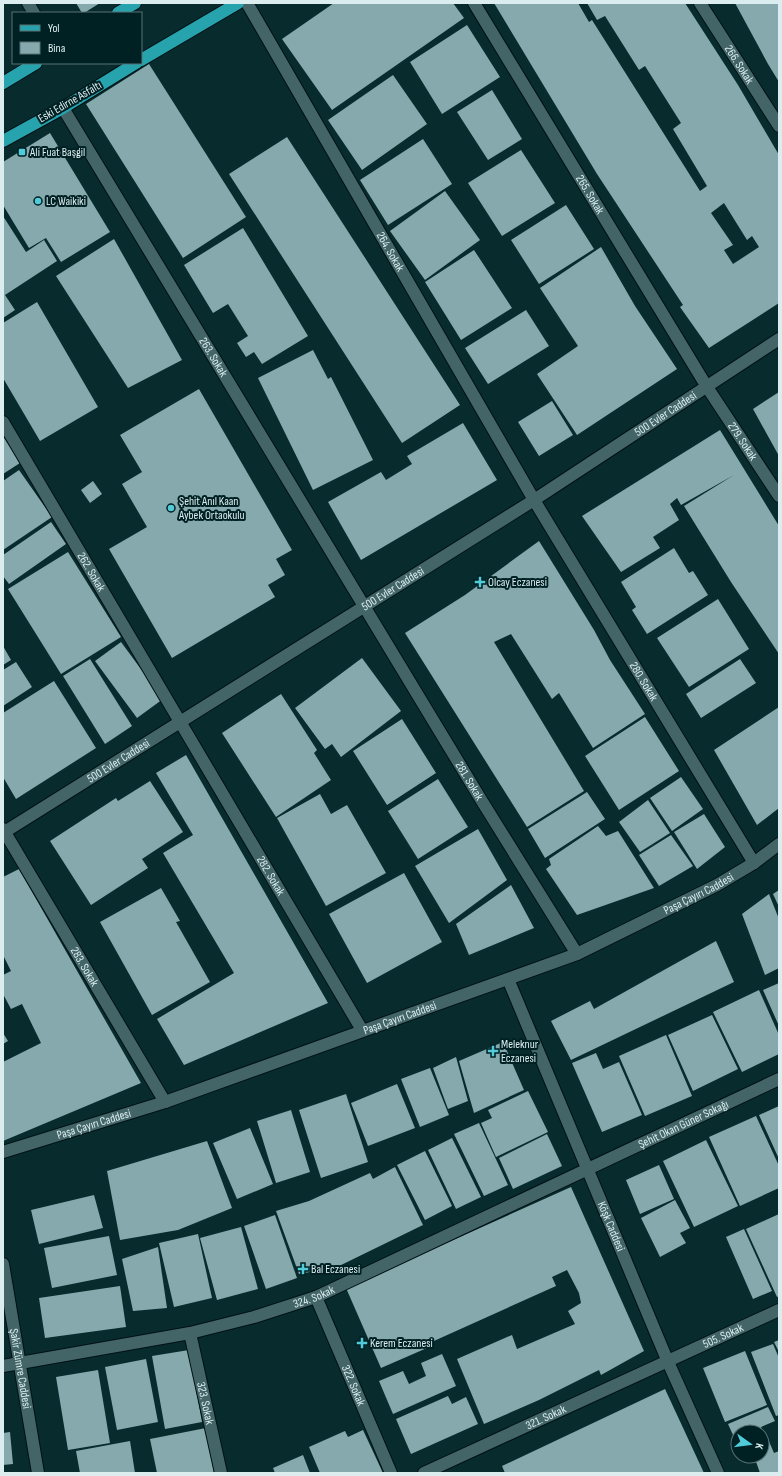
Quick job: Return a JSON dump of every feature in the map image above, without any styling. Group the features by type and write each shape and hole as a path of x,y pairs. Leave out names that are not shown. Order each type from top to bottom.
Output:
{"main road":[{"path":"120,12 135,3"},
{"path":"142,59 238,3"},
{"path":"3,83 34,64"},
{"name":"Eski Edirne Asfaltı","path":"3,141 63,108 134,64"}],"street":[{"path":"28,3 33,12"},
{"name":"264. Sokak","path":"247,3 534,500"},
{"name":"265. Sokak","path":"474,3 707,387"},
{"name":"266. Sokak","path":"700,3 779,126"},
{"name":"263. Sokak","path":"63,108 364,606"},
{"name":"500 Evler Caddesi","path":"4,832 534,500 779,339"},
{"name":"279. Sokak","path":"707,387 779,496"},
{"name":"262. Sokak","path":"3,422 180,722"},
{"name":"280. Sokak","path":"534,500 754,863"},
{"name":"281. Sokak","path":"364,606 480,798 577,954"},
{"name":"282. Sokak","path":"180,722 362,1030"},
{"name":"283. Sokak","path":"4,832 165,1102"},
{"name":"Paşa Çayırı Caddesi","path":"3,1152 165,1102 577,954 690,900 754,863 779,844"},
{"name":"Köşk Caddesi","path":"508,979 668,1362 718,1473"},
{"name":"Şehit Okan Güner Sokağı","path":"587,1169 779,1079"},
{"name":"324. Sokak","path":"3,1366 190,1334 254,1317 316,1297 587,1169"},
{"name":"Şakir Zümre Caddesi","path":"3,1264 21,1363 38,1473"},
{"name":"322. Sokak","path":"316,1297 391,1473"},
{"name":"505. Sokak","path":"668,1362 779,1310"},
{"name":"323. Sokak","path":"190,1334 221,1473"},
{"name":"321. Sokak","path":"424,1473 668,1362"}],"building":[{"path":"76,3 100,3 86,12 81,12"},
{"path":"334,3 453,3 464,18 332,110 282,39"},
{"path":"494,3 578,3 589,22 592,20 700,191 707,186 673,129 681,123 645,66 639,70 605,16 597,20 587,3 685,3 738,85 779,155 779,303 709,348 680,307 683,305 597,174","holes":["724,203 747,240 752,236 759,247 733,264 724,250 733,245 711,213"]},
{"path":"735,3 779,3 779,82 768,64"},
{"path":"467,25 500,77 442,114 410,62"},
{"path":"149,64 246,217 183,258 86,104"},
{"path":"393,75 427,124 362,170 328,120"},
{"path":"492,90 522,139 488,160 457,112"},
{"path":"50,133 110,232 61,262 46,238 29,248 3,205 3,162"},
{"path":"287,137 460,405 402,443 229,174"},
{"path":"423,139 452,184 388,225 360,180"},
{"path":"521,150 555,203 502,236 468,183"},
{"path":"445,191 480,240 425,280 390,231"},
{"path":"566,205 594,249 539,284 511,240"},
{"path":"3,216 26,252 44,240 57,261 5,295 15,310 3,318"},
{"path":"243,228 308,336 262,364 254,352 246,357 237,343 248,336 228,304 213,313 184,265"},
{"path":"114,239 182,360 128,388 56,276"},
{"path":"601,247 635,306 677,369 577,435 537,374 578,346 540,288"},
{"path":"474,250 512,308 461,340 425,282"},
{"path":"37,302 98,407 40,441 3,378 3,323"},
{"path":"526,310 549,346 488,384 465,348"},
{"path":"313,350 328,379 331,377 373,460 313,490 258,378"},
{"name":"Şehit Anıl Kaan Aybek Ortaokulu","path":"199,389 292,550 276,559 285,575 268,585 275,597 172,658 109,549 147,527 122,484 142,472 120,435"},
{"path":"779,392 779,456 753,409"},
{"path":"552,401 573,435 539,456 518,422"},
{"path":"463,423 497,480 361,560 328,502 381,472 386,480 412,464 407,456"},
{"path":"720,430 779,526 779,654 731,582 684,506 734,475 681,505 677,498 670,504 679,520 653,537 660,548 621,572 582,516"},
{"path":"3,436 20,463 3,474"},
{"path":"19,470 52,517 3,550 3,481"},
{"path":"93,481 102,494 90,503 81,490"},
{"path":"51,522 66,544 9,584 3,576 3,555"},
{"path":"539,541 594,630 610,660 645,714 593,748 559,693 552,699 511,634 494,642 584,791 527,827 405,633 465,595"},
{"path":"674,548 689,573 693,571 708,595 647,634 632,610 636,607 621,582"},
{"path":"68,552 121,637 61,674 8,589"},
{"path":"718,599 749,649 689,687 657,638"},
{"path":"121,642 163,699 137,718 95,661"},
{"path":"3,646 11,660 3,665"},
{"path":"362,658 401,711 341,757 332,744 325,749 295,708"},
{"path":"90,659 132,726 105,744 63,676"},
{"path":"740,659 756,683 701,718 686,694"},
{"path":"16,662 32,687 3,706 3,670"},
{"path":"54,681 96,748 16,799 3,777 3,713"},
{"path":"281,694 317,750 314,753 331,780 276,817 222,733"},
{"path":"779,707 779,808 757,825 714,750"},
{"path":"645,717 679,771 619,810 585,756"},
{"path":"402,719 436,773 387,805 353,751"},
{"path":"186,755 328,1003 184,1065 157,1019 234,973 163,853 193,835 156,773"},
{"path":"681,777 703,809 672,831 650,798"},
{"path":"438,779 468,827 418,859 388,811"},
{"path":"150,781 183,832 142,859 148,868 91,905 50,841 116,798 118,801"},
{"path":"587,792 605,819 545,858 528,829"},
{"path":"320,794 331,814 347,805 386,873 326,906 277,818"},
{"path":"648,800 670,833 640,852 619,822"},
{"path":"704,814 725,847 697,869 674,832"},
{"path":"598,826 606,836 618,831 654,888 577,915 546,869 551,865 549,859"},
{"path":"478,829 507,880 449,923 415,866"},
{"path":"671,835 693,866 659,886 639,855"},
{"path":"19,869 141,1083 3,1141 3,1062 41,1043 22,1004 11,1009 3,994 3,975 11,971 3,955 3,877"},
{"path":"404,873 442,942 367,983 329,914"},
{"path":"511,885 534,928 469,955 456,924"},
{"path":"161,888 180,921 176,922 210,982 152,1015 100,922"},
{"path":"779,890 779,907 773,894"},
{"path":"769,894 779,919 779,968 765,975 742,914"},
{"path":"716,941 734,982 571,1060 551,1021 590,1001 594,1009"},
{"path":"779,983 779,1026 763,990"},
{"path":"759,990 779,1035 779,1054 742,1072 713,1012"},
{"path":"712,1015 738,1069 693,1091 668,1035"},
{"path":"3,1033 8,1041 3,1044"},
{"path":"666,1035 692,1096 645,1116 619,1056"},
{"path":"503,1042 524,1090 474,1113 459,1061"},
{"path":"596,1053 603,1069 619,1062 642,1115 602,1132 572,1063"},
{"path":"456,1057 468,1101 448,1109 433,1068"},
{"path":"430,1068 449,1115 420,1127 401,1079"},
{"path":"397,1084 415,1128 368,1146 351,1103"},
{"path":"528,1091 548,1132 496,1157 481,1123 492,1118 488,1110"},
{"path":"346,1094 368,1162 321,1178 299,1110"},
{"path":"779,1106 779,1159 759,1115"},
{"path":"291,1110 310,1172 276,1183 257,1121"},
{"path":"756,1116 779,1166 779,1188 740,1206 709,1137"},
{"path":"479,1123 508,1185 484,1196 454,1134"},
{"path":"250,1128 273,1184 237,1199 213,1143"},
{"path":"547,1134 562,1166 513,1189 499,1158"},
{"path":"452,1138 481,1197 456,1209 428,1150"},
{"path":"706,1140 738,1206 694,1227 663,1161"},
{"path":"207,1141 232,1208 178,1230 120,1240 107,1171"},
{"path":"425,1151 452,1206 425,1220 397,1165"},
{"path":"659,1165 674,1199 640,1214 626,1180"},
{"path":"395,1167 423,1225 337,1267 299,1274 276,1211 309,1201 370,1173 373,1179"},
{"path":"571,1187 644,1351 601,1375 599,1370 539,1400 484,1424 457,1359 512,1335 517,1349 575,1324 568,1311 581,1303 579,1293 567,1270 552,1277 556,1286 425,1345 427,1348 381,1368 346,1288"},
{"path":"94,1195 103,1228 39,1244 31,1210"},
{"path":"675,1200 690,1228 680,1233 686,1243 660,1257 641,1218"},
{"path":"779,1214 779,1296 777,1297 746,1229"},
{"path":"275,1215 297,1278 266,1289 244,1226"},
{"path":"241,1227 258,1289 217,1300 200,1238"},
{"path":"744,1229 772,1291 753,1299 726,1237"},
{"path":"198,1234 212,1298 174,1307 159,1243"},
{"path":"109,1236 117,1275 52,1288 44,1248"},
{"path":"158,1247 167,1308 133,1311 122,1259"},
{"path":"120,1286 126,1327 45,1338 39,1298"},
{"path":"779,1340 779,1352 774,1342"},
{"path":"773,1344 779,1358 779,1415 776,1416 751,1352"},
{"path":"189,1350 202,1422 165,1429 152,1356"},
{"path":"745,1351 767,1405 725,1422 703,1368"},
{"path":"442,1354 456,1386 393,1414 379,1381 403,1371 409,1384 426,1376 421,1363"},
{"path":"146,1359 158,1422 117,1430 105,1367"},
{"path":"98,1370 110,1443 68,1450 56,1377"},
{"path":"665,1389 704,1473 505,1473 502,1466"},
{"path":"448,1396 452,1404 466,1397 478,1424 411,1454 396,1419"},
{"path":"768,1407 775,1421 768,1424 730,1424 730,1428 728,1424"},
{"path":"206,1428 214,1473 157,1473 150,1439"},
{"path":"363,1430 383,1473 320,1473 309,1447 345,1431 348,1437"},
{"path":"10,1432 13,1464 3,1465 3,1433"},
{"path":"130,1441 135,1473 80,1473 76,1451"},
{"path":"770,1444 774,1453 779,1451 779,1473 760,1473 757,1464 770,1464"},
{"path":"303,1455 310,1473 275,1473 273,1468"}],"place":[{"name":"Ali Fuat Başgil","path":"22,152"},
{"name":"LC Waikiki","path":"38,201"},
{"name":"Şehit Anıl Kaan Aybek Ortaokulu","path":"171,508"},
{"name":"Olcay Eczanesi","path":"480,582"},
{"name":"Meleknur Eczanesi","path":"493,1051"},
{"name":"Bal Eczanesi","path":"303,1269"},
{"name":"Kerem Eczanesi","path":"362,1343"}]}
